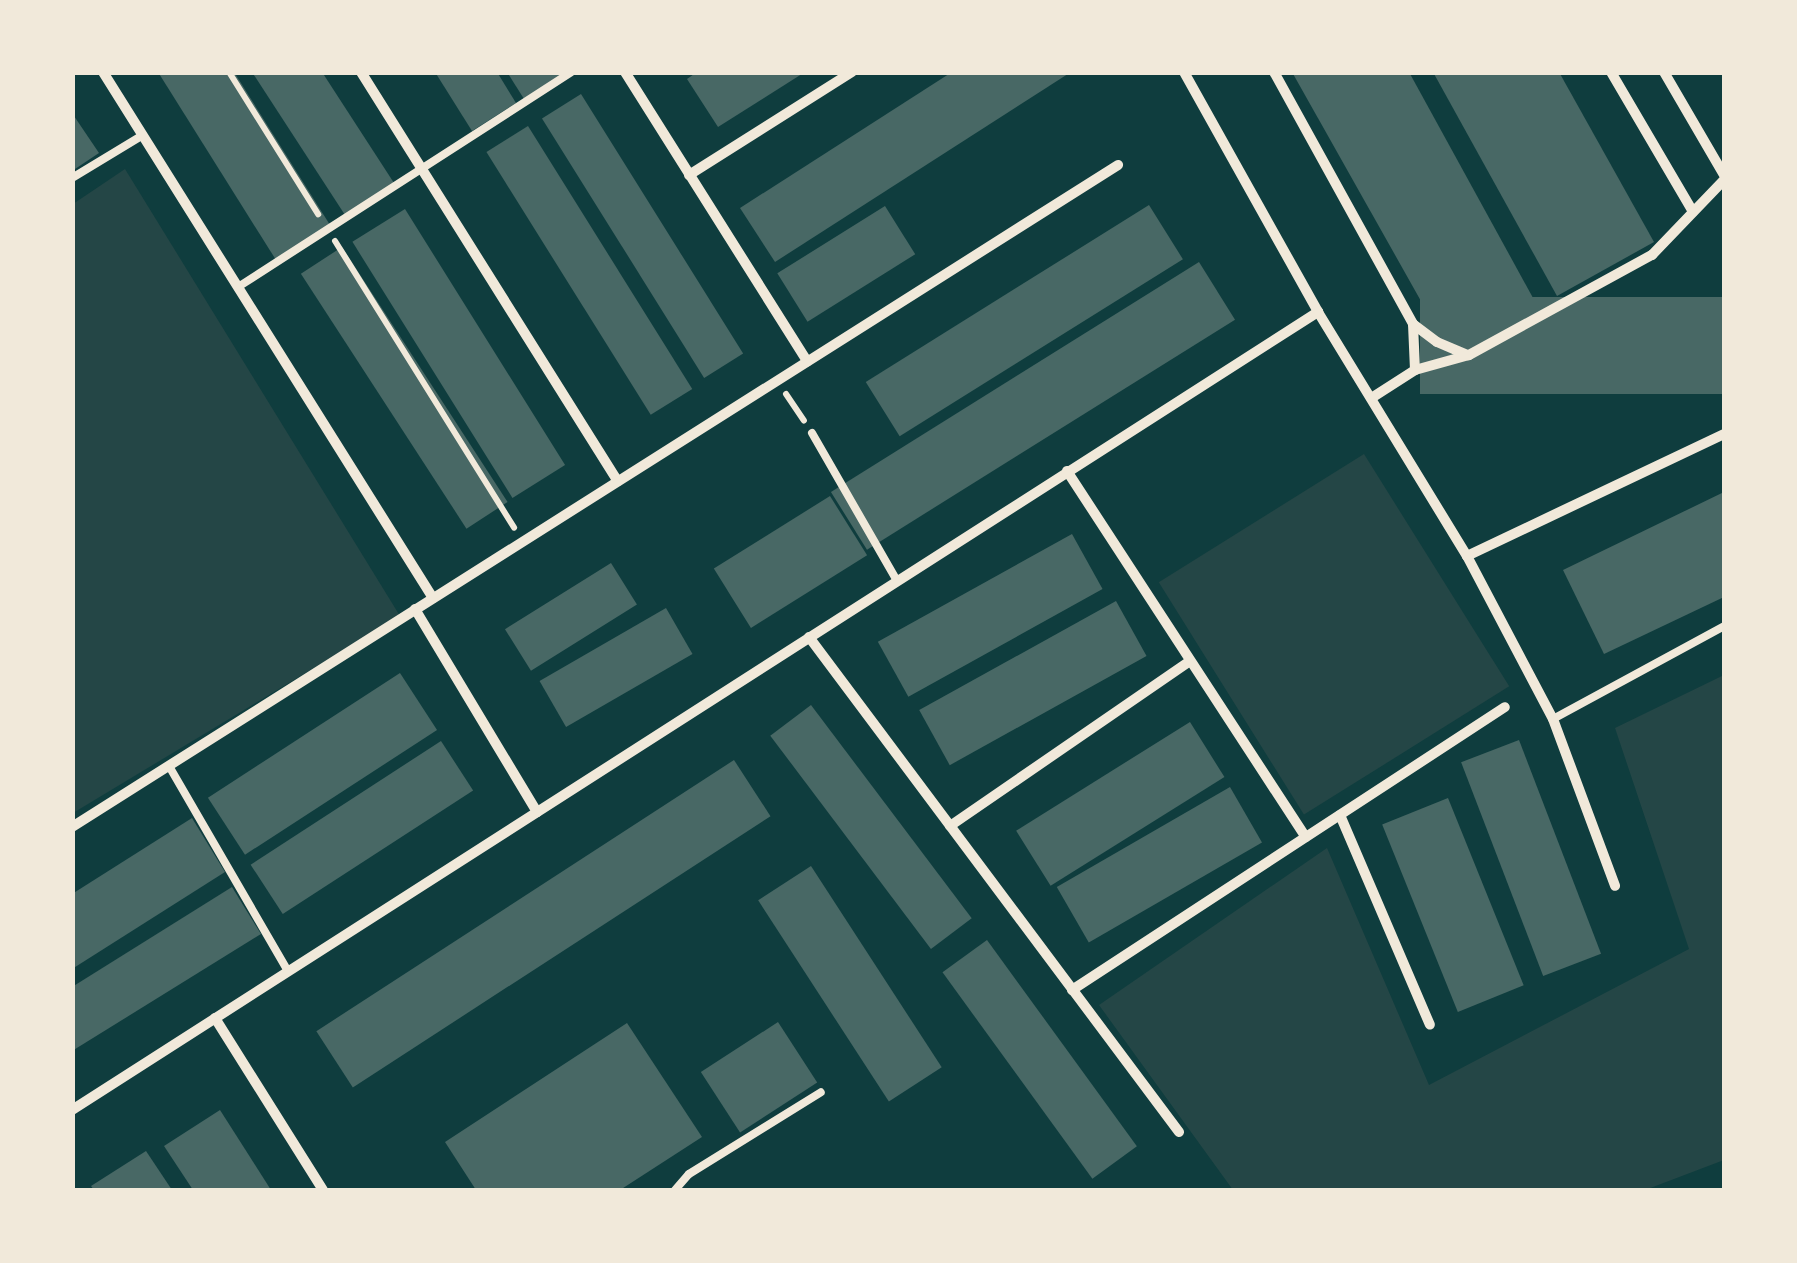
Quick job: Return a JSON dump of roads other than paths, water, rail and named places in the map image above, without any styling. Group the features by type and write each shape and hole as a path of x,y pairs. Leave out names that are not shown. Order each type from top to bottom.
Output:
{"street":[{"path":"103,72 433,598"},
{"path":"361,72 618,481"},
{"path":"625,72 806,361"},
{"path":"689,176 852,72"},
{"path":"1184,72 1318,312 1467,556 1553,719 1615,886"},
{"path":"1274,72 1413,324 1437,342 1469,355"},
{"path":"1611,72 1693,212"},
{"path":"1373,397 1415,370 1469,355 1652,255 1693,212 1724,177 1664,72"},
{"path":"72,827 1118,164"},
{"path":"72,1110 1318,312"},
{"path":"1413,324 1415,370"},
{"path":"1467,556 1724,434"},
{"path":"1067,472 1306,837"},
{"path":"415,609 537,812"},
{"path":"809,638 1179,1132"},
{"path":"950,826 1190,661"},
{"path":"1072,990 1504,707"},
{"path":"1340,815 1430,1024"},
{"path":"215,1018 323,1190"}],"lane":[{"path":"238,287 571,72"},
{"path":"72,178 143,135"},
{"path":"812,433 897,581"},
{"path":"1553,719 1724,626"},
{"path":"169,766 288,972"},
{"path":"675,1190 689,1174 821,1092"}]}
